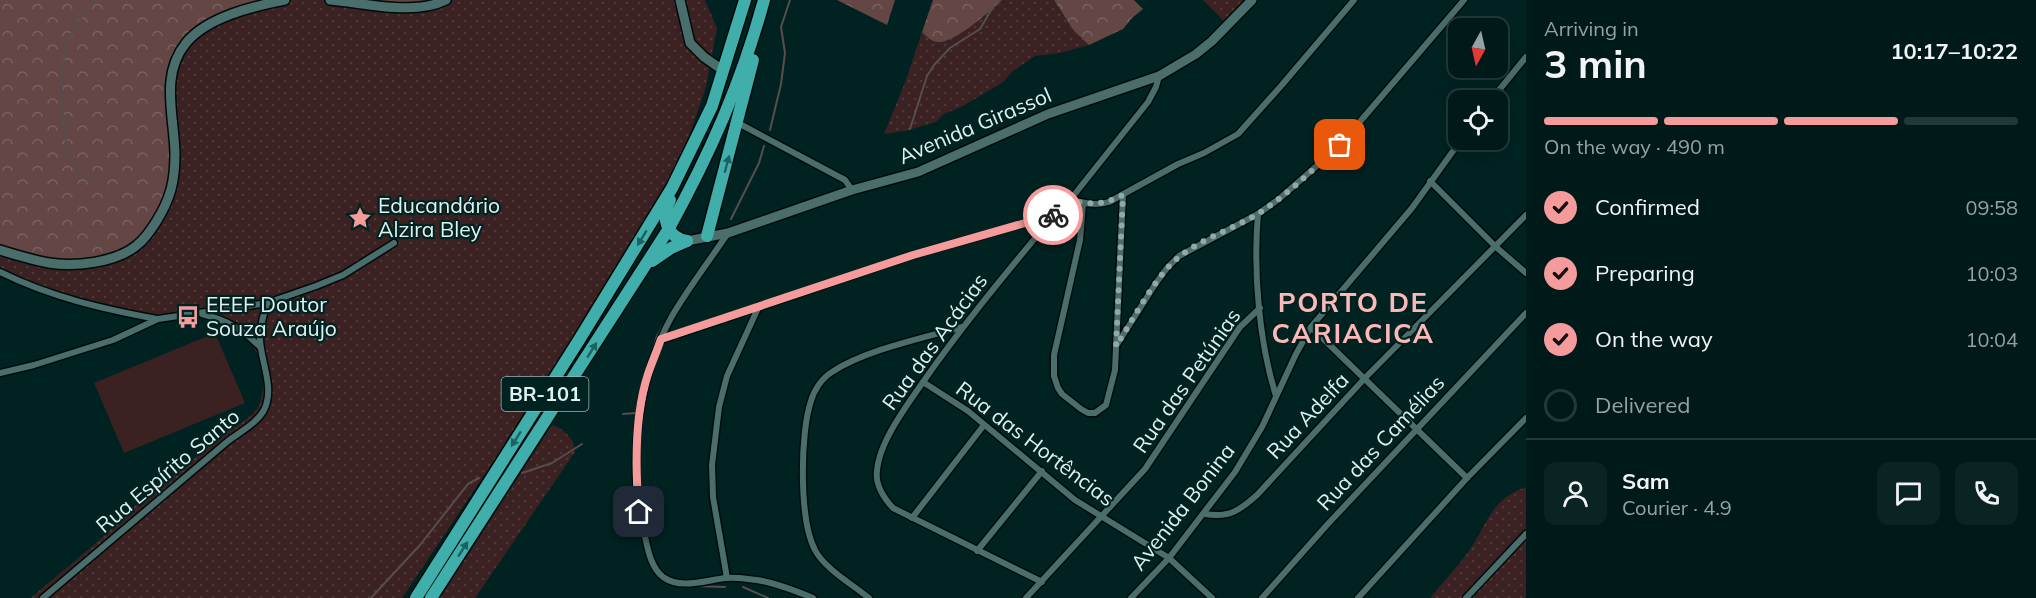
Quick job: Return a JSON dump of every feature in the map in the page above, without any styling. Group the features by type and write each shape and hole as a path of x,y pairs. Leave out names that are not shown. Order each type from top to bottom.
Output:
{"highway":[{"name":"BR-101","path":"416,598 579,340 685,164 712,106 744,0"},
{"name":"BR-101","path":"431,598 646,265 692,187 733,97 764,0"},
{"path":"707,236 756,51 757,26"},
{"path":"687,241 674,237 668,230 666,208 714,119 715,113 712,106"},
{"path":"646,265 671,248 687,241"}],"street":[{"path":"0,250 48,263 83,265 120,255 136,247 152,229 167,204 172,190 175,152 170,103 171,76 184,46 188,40 210,24 251,7 285,0"},
{"path":"330,0 409,8 435,5 446,0"},
{"path":"680,0 690,43 704,57 724,71"},
{"name":"Avenida Girassol","path":"687,241 728,232 852,190 918,172 1048,114 1159,76 1196,54 1212,41 1252,0"},
{"path":"1070,200 1103,204 1238,134 1354,0"},
{"path":"1116,346 1161,276 1179,256 1258,214 1284,195 1340,145 1464,0"},
{"path":"1499,90 1526,57"},
{"name":"Rua das Acácias","path":"1042,582 893,507 887,501 877,482 876,468 885,445 908,402 962,327 1054,215 1070,200 1148,102 1159,76"},
{"path":"738,123 845,180 852,190"},
{"name":"Avenida Bonina","path":"1131,598 1169,558 1235,472 1262,427 1311,327 1412,208 1454,150"},
{"path":"1430,182 1526,273"},
{"path":"1083,203 1080,240 1054,355 1054,376 1062,394 1088,413 1095,413 1106,405 1115,370 1123,195"},
{"name":"Rua das Petúnias","path":"1026,598 1145,469 1240,327 1260,308 1256,249 1258,214"},
{"path":"661,339 913,255 1054,215"},
{"name":"Rua Adelfa","path":"1204,514 1220,516 1242,508 1257,495 1365,378 1526,215"},
{"path":"728,232 672,316 647,375 639,414 636,473 639,512 649,553 658,571 672,581 692,583 727,578 759,580 813,598"},
{"path":"0,373 101,344 158,319 267,303 343,275 394,243"},
{"path":"0,272 23,284 70,300 158,319"},
{"name":"Rua Espírito Santo","path":"43,598 260,416 266,406 268,393 260,347 261,328 267,303"},
{"path":"727,578 713,497 712,465 719,407 725,383 759,306"},
{"path":"1260,308 1266,362 1276,396"},
{"path":"199,313 231,323 243,330 260,347"},
{"name":"Rua das Camélias","path":"1263,598 1326,526 1526,313"},
{"path":"869,598 816,553 808,531 802,472 803,444 811,400 816,389 832,372 888,348 962,327"},
{"path":"1311,327 1467,478"},
{"name":"Rua das Hortências","path":"923,382 953,400 1076,500 1169,558 1212,598"},
{"path":"1358,598 1467,478 1526,418"},
{"path":"912,518 984,424"},
{"path":"977,551 1042,471"},
{"path":"1466,598 1526,534"}],"shaded area":[{"path":"266,0 705,0 717,28 706,87 685,148 653,208 533,402 402,598 31,598 111,530 129,511 219,438 253,414 260,401 263,377 259,357 254,348 241,333 223,322 203,318 142,319 52,293 0,273 0,247 169,96 184,39"},
{"path":"1002,0 1054,0 1074,31 1089,45 1060,53 1035,56 1013,71 1002,83 963,106 944,114 936,122 884,134 922,32 934,40 947,41 985,16"},
{"path":"1203,0 1246,0 1225,22"},
{"path":"215,333 245,403 124,453 94,383"},
{"path":"552,425 568,435 575,452 475,598 440,598"},
{"path":"1526,487 1526,598 1430,598 1466,555 1496,507 1513,493"}],"green space":[{"path":"0,0 266,0 215,17 177,56 170,120 171,190 143,239 116,256 58,262 0,247"},
{"path":"347,0 434,0 420,7"},
{"path":"837,0 895,0 887,25"},
{"path":"933,0 1002,0 963,32 939,42 932,40 922,32"},
{"path":"1054,0 1134,0 1143,9 1123,29 1089,45 1074,31"}],"waterway":[{"path":"90,181 78,173 67,147 62,88 68,41 80,19 97,0"},
{"path":"770,130 781,84 785,53 781,27 790,0"},
{"path":"910,129 927,76 934,65 950,48 980,29 997,0"},
{"path":"731,219 759,163 764,146"},
{"path":"650,360 657,336 673,308"},
{"path":"635,433 636,413 639,409"},
{"path":"623,414 636,413"},
{"path":"522,473 552,463 582,444"},
{"path":"633,472 634,448"},
{"path":"633,477 635,502"},
{"path":"371,598 420,545 468,484 479,478"},
{"path":"637,513 640,525"},
{"path":"695,586 725,587"},
{"path":"743,587 768,598"}],"way so far":[{"path":"1053,215 1070,200 1103,204 1123,195 1116,346 1156,283 1179,256 1258,214 1279,199 1340,145"}],"place":[{"name":"Educandário Alzira Bley","path":"360,218"},
{"name":"EEEF Doutor Souza Araújo","path":"188,317"}],"district":[{"name":"PORTO DE CARIACICA","path":"1353,318"}],"route":[{"path":"639,512 636,473 639,414 647,375 661,339 913,255 1053,215"}]}
